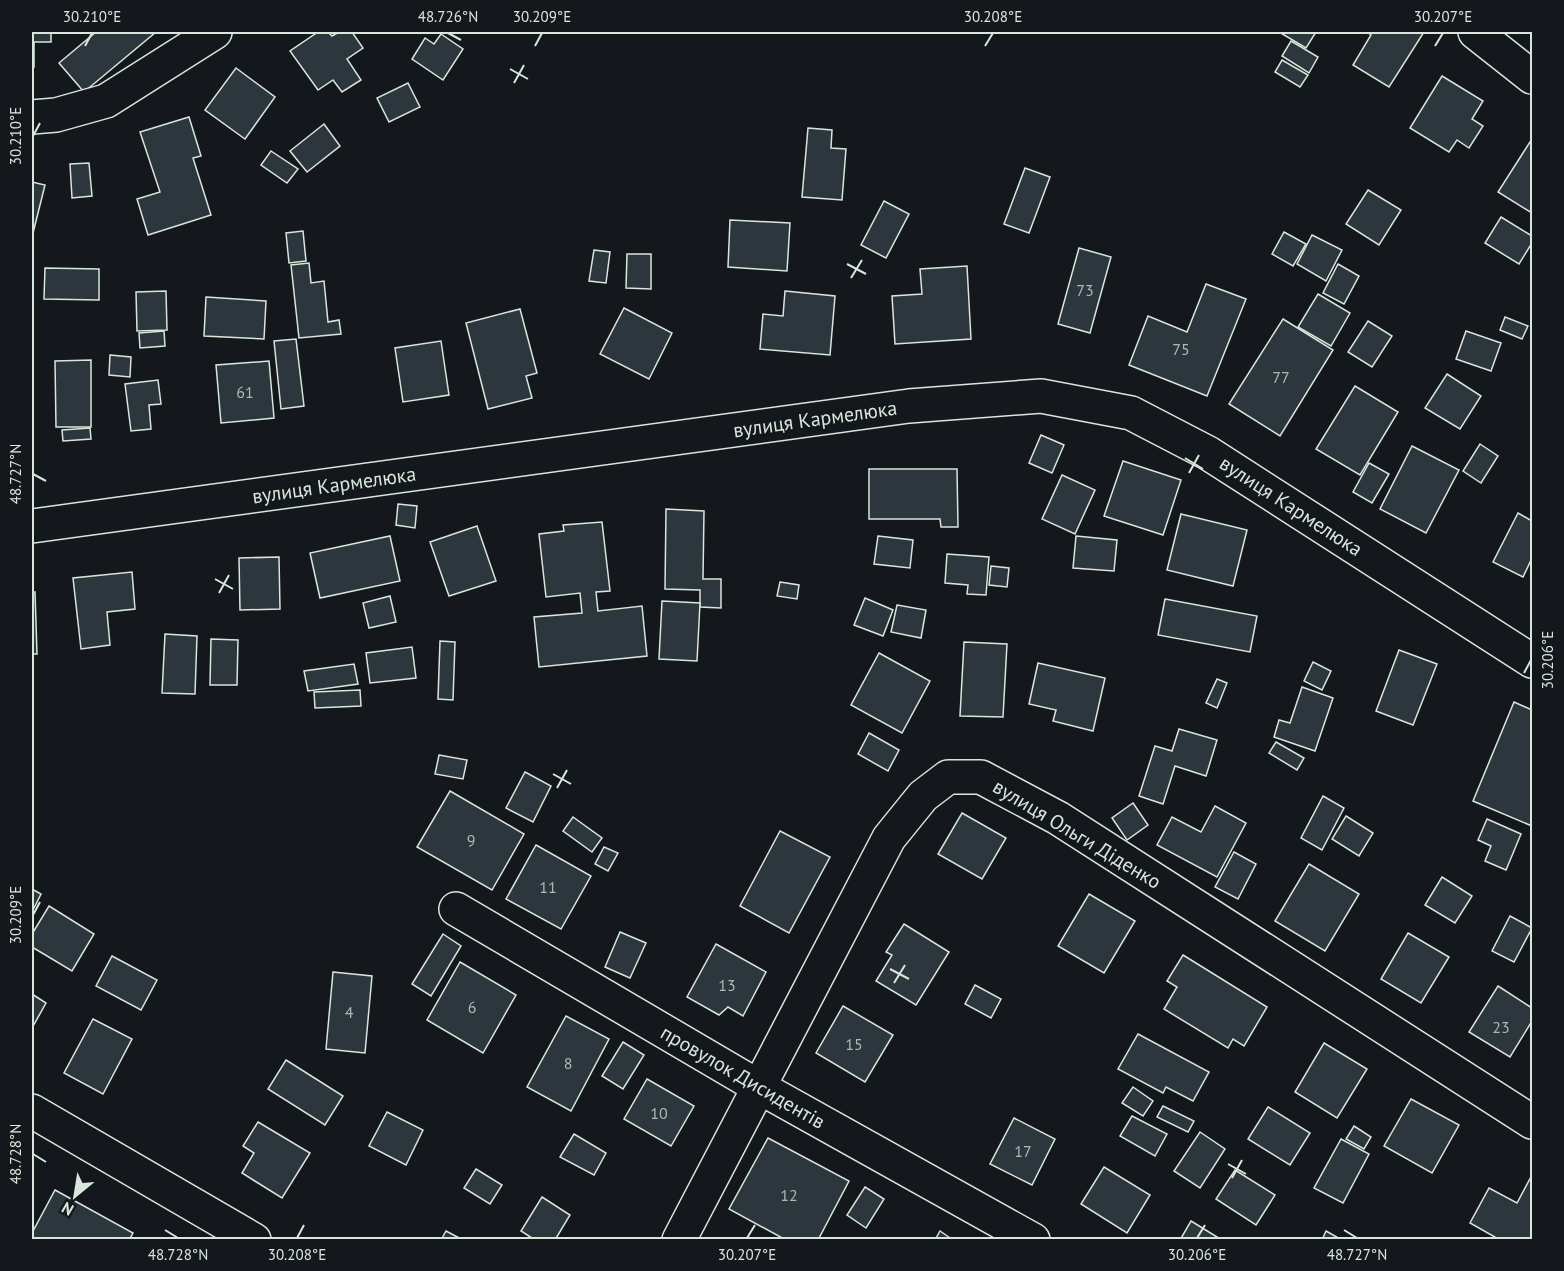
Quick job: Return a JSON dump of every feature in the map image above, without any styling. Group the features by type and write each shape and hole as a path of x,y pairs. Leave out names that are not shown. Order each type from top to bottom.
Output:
{"street":[{"path":"32,117 56,115 106,101 215,32"},
{"path":"1475,32 1533,77"},
{"name":"вулиця Кармелюка","path":"32,526 909,406 1041,396 1131,413 1208,453 1533,661"},
{"name":"вулиця Ольги Діденко","path":"679,1239 889,838 922,796 948,777 981,777 1058,818 1533,1122"},
{"name":"провулок Дисидентів","path":"456,909 759,1087 1033,1239"},
{"path":"32,1111 254,1239"}],"building":[{"path":"32,32 51,32 51,42 34,42 34,67 32,67"},
{"path":"96,32 156,32 84,92 59,63"},
{"path":"318,32 328,32 332,36 339,32 352,32 363,48 347,59 361,80 342,92 333,80 318,90 290,51"},
{"path":"1279,32 1316,32 1306,48"},
{"path":"1367,32 1424,32 1389,87 1353,65 1371,35"},
{"path":"441,34 463,49 443,80 412,59 425,38 434,44"},
{"path":"1291,41 1318,57 1309,73 1282,56"},
{"path":"1282,60 1308,75 1300,87 1275,72"},
{"path":"236,68 275,97 245,139 205,110"},
{"path":"1442,76 1483,101 1472,119 1483,126 1469,148 1457,140 1449,152 1410,128"},
{"path":"408,83 420,107 389,122 377,98"},
{"path":"189,117 201,156 193,158 211,215 148,235 137,199 160,192 140,132"},
{"path":"324,124 340,146 307,172 290,151"},
{"path":"808,128 832,130 831,148 846,149 842,200 802,197"},
{"path":"1530,142 1532,143 1532,213 1498,192"},
{"path":"271,151 298,169 287,183 261,165"},
{"path":"89,163 92,196 72,198 70,164"},
{"path":"1025,168 1050,177 1029,233 1004,224"},
{"path":"32,182 45,185 32,237"},
{"path":"1368,190 1401,210 1379,245 1346,224"},
{"path":"884,201 909,214 886,258 861,245"},
{"path":"1501,217 1532,236 1532,243 1519,264 1485,243"},
{"path":"730,220 790,223 787,271 728,267"},
{"path":"303,231 306,261 289,263 286,233"},
{"path":"1284,232 1306,244 1293,266 1272,254"},
{"path":"1312,235 1342,250 1326,281 1297,264"},
{"path":"1079,248 1111,257 1090,333 1058,324"},
{"path":"594,250 610,252 606,283 589,281"},
{"path":"627,254 651,254 651,289 626,288"},
{"path":"309,263 311,283 324,281 328,322 339,320 341,334 299,338 291,265"},
{"path":"1338,264 1359,276 1344,304 1323,293"},
{"path":"967,266 971,339 895,344 892,296 922,294 920,269"},
{"path":"45,268 99,269 99,300 44,299"},
{"path":"1206,284 1246,299 1207,396 1129,365 1148,316 1187,332"},
{"path":"166,291 167,330 137,331 136,292"},
{"path":"785,291 835,296 830,355 760,349 763,314 783,316"},
{"path":"1318,294 1350,313 1331,346 1298,327"},
{"path":"206,297 266,301 264,339 204,336"},
{"path":"624,308 672,333 649,379 600,354"},
{"path":"520,309 537,373 526,376 532,398 488,409 466,323"},
{"path":"1505,317 1528,326 1522,339 1500,330"},
{"path":"1283,319 1333,350 1280,436 1229,404"},
{"path":"1368,321 1392,336 1372,367 1348,352"},
{"path":"164,331 165,346 140,348 139,333"},
{"path":"1466,331 1501,343 1491,371 1456,359"},
{"path":"296,339 304,406 281,409 274,341"},
{"path":"441,341 449,395 403,402 395,348"},
{"path":"110,355 131,357 130,377 109,375"},
{"path":"91,360 91,427 56,427 55,361"},
{"path":"269,361 274,418 221,423 216,365"},
{"path":"1447,374 1481,396 1460,429 1425,408"},
{"path":"158,380 161,404 149,405 151,429 131,431 125,384"},
{"path":"1355,386 1398,412 1360,475 1316,449"},
{"path":"90,428 91,439 63,441 62,430"},
{"path":"1041,435 1064,445 1052,473 1029,463"},
{"path":"1480,444 1498,456 1481,483 1463,471"},
{"path":"1412,446 1459,470 1426,533 1380,509"},
{"path":"1123,461 1181,480 1163,535 1104,516"},
{"path":"1369,463 1389,474 1372,503 1353,492"},
{"path":"869,469 957,469 958,527 941,527 940,519 869,519"},
{"path":"1062,475 1095,490 1075,534 1042,519"},
{"path":"398,504 417,506 415,528 396,525"},
{"path":"666,509 704,511 703,579 721,579 721,608 700,607 700,590 665,589"},
{"path":"1518,513 1532,521 1532,558 1523,577 1493,562"},
{"path":"1181,514 1247,530 1233,586 1167,570"},
{"path":"602,522 610,591 596,592 598,611 642,606 647,656 539,667 534,617 582,613 580,593 546,597 539,534 564,531 563,525"},
{"path":"477,526 496,581 449,596 430,542"},
{"path":"390,536 400,581 320,598 310,553"},
{"path":"878,536 913,540 910,568 874,564"},
{"path":"1076,536 1117,540 1114,571 1073,568"},
{"path":"947,554 989,557 986,595 967,594 968,585 945,583"},
{"path":"279,557 280,609 240,610 239,558"},
{"path":"991,566 1009,568 1007,587 989,585"},
{"path":"132,572 135,609 107,612 110,645 81,649 73,578"},
{"path":"780,582 799,585 797,599 777,596"},
{"path":"32,592 35,592 37,654 32,654"},
{"path":"390,596 396,622 369,628 363,603"},
{"path":"865,598 893,610 883,636 854,625"},
{"path":"1165,599 1257,616 1250,652 1158,635"},
{"path":"662,601 700,603 697,661 659,659"},
{"path":"897,605 926,610 921,638 891,632"},
{"path":"165,634 197,636 195,694 162,693"},
{"path":"211,639 238,640 237,685 210,685"},
{"path":"440,641 455,642 453,700 438,699"},
{"path":"964,642 1007,644 1003,717 960,716"},
{"path":"412,647 416,678 370,683 366,653"},
{"path":"1399,650 1437,664 1413,725 1376,711"},
{"path":"879,653 930,681 902,733 851,705"},
{"path":"1313,662 1331,671 1322,690 1304,681"},
{"path":"1038,663 1105,678 1093,731 1053,721 1056,710 1029,704"},
{"path":"354,664 358,684 308,691 304,671"},
{"path":"1217,679 1227,683 1217,708 1206,703"},
{"path":"1302,687 1333,698 1315,751 1274,737 1279,720 1290,723"},
{"path":"360,690 361,706 315,708 314,692"},
{"path":"1514,702 1532,710 1532,826 1473,801"},
{"path":"1179,729 1217,740 1206,776 1175,766 1163,804 1139,796 1155,746 1172,751"},
{"path":"869,733 899,750 888,771 858,754"},
{"path":"1276,742 1304,758 1297,770 1269,753"},
{"path":"439,755 467,760 463,779 435,774"},
{"path":"525,772 551,786 533,822 506,808"},
{"path":"450,791 524,834 492,890 417,847"},
{"path":"1323,796 1344,808 1322,850 1301,838"},
{"path":"1133,803 1148,825 1127,840 1112,818"},
{"path":"1215,806 1246,823 1217,877 1157,845 1172,817 1201,832"},
{"path":"962,813 1006,838 982,879 938,854"},
{"path":"1346,816 1373,833 1359,856 1332,839"},
{"path":"573,817 602,838 592,852 563,831"},
{"path":"1487,819 1521,834 1506,870 1485,861 1491,846 1478,840"},
{"path":"780,831 830,857 789,933 740,906"},
{"path":"536,845 591,876 561,929 506,899"},
{"path":"604,847 618,853 608,871 595,864"},
{"path":"1234,852 1256,864 1238,899 1215,887"},
{"path":"1309,864 1359,894 1325,951 1275,921"},
{"path":"1442,877 1472,896 1455,923 1425,905"},
{"path":"32,889 41,894 32,912"},
{"path":"1089,894 1135,921 1104,973 1058,946"},
{"path":"49,906 94,934 72,971 32,947 32,934"},
{"path":"1510,916 1532,928 1514,962 1492,951"},
{"path":"904,924 949,952 916,1005 876,981 892,955 886,952"},
{"path":"620,932 646,943 630,978 605,967"},
{"path":"1408,933 1449,957 1421,1003 1381,979"},
{"path":"443,934 461,946 431,996 412,984"},
{"path":"716,944 766,972 743,1016 728,1007 719,1015 687,997"},
{"path":"1183,955 1267,1007 1244,1046 1233,1039 1228,1048 1164,1009 1177,987 1167,981"},
{"path":"112,956 157,980 141,1010 96,986"},
{"path":"460,962 516,995 483,1053 427,1020"},
{"path":"333,972 372,976 365,1053 326,1049"},
{"path":"975,985 1001,999 991,1018 965,1004"},
{"path":"1498,986 1532,1008 1532,1021 1510,1057 1469,1032"},
{"path":"32,994 46,1003 32,1028"},
{"path":"843,1006 893,1035 865,1082 816,1053"},
{"path":"566,1016 609,1039 571,1111 527,1087"},
{"path":"93,1019 132,1039 103,1094 64,1073"},
{"path":"1138,1034 1209,1072 1193,1101 1166,1087 1163,1093 1118,1069"},
{"path":"623,1042 644,1055 623,1089 602,1076"},
{"path":"1324,1043 1367,1069 1337,1118 1295,1092"},
{"path":"286,1060 343,1096 325,1125 268,1089"},
{"path":"647,1079 694,1106 671,1146 624,1119"},
{"path":"1133,1087 1153,1101 1143,1116 1122,1103"},
{"path":"1411,1099 1459,1125 1432,1173 1384,1146"},
{"path":"1163,1106 1194,1121 1188,1132 1157,1117"},
{"path":"1268,1107 1310,1133 1290,1165 1248,1139"},
{"path":"387,1112 423,1130 406,1165 369,1146"},
{"path":"1132,1116 1167,1134 1155,1156 1120,1136"},
{"path":"1014,1118 1055,1139 1032,1185 990,1164"},
{"path":"258,1122 310,1153 282,1198 242,1173 254,1153 243,1146"},
{"path":"1354,1126 1371,1137 1364,1149 1346,1139"},
{"path":"1200,1132 1225,1149 1200,1188 1174,1171"},
{"path":"574,1134 606,1153 594,1175 560,1157"},
{"path":"768,1138 849,1181 818,1240 786,1240 729,1209"},
{"path":"1341,1139 1369,1154 1343,1203 1314,1188"},
{"path":"1104,1167 1150,1195 1127,1233 1081,1204"},
{"path":"476,1169 502,1185 490,1204 464,1188"},
{"path":"1235,1170 1275,1195 1256,1225 1216,1199"},
{"path":"1532,1175 1532,1240 1500,1240 1470,1223 1489,1188 1517,1203"},
{"path":"865,1187 884,1199 866,1228 847,1215"},
{"path":"55,1190 133,1233 129,1240 32,1240 32,1233"},
{"path":"542,1197 570,1215 555,1240 535,1240 521,1231"},
{"path":"1191,1221 1222,1240 1180,1240"},
{"path":"446,1231 463,1240 441,1240"},
{"path":"940,1231 953,1240 935,1240"},
{"path":"1326,1231 1342,1240 1322,1240"}]}
